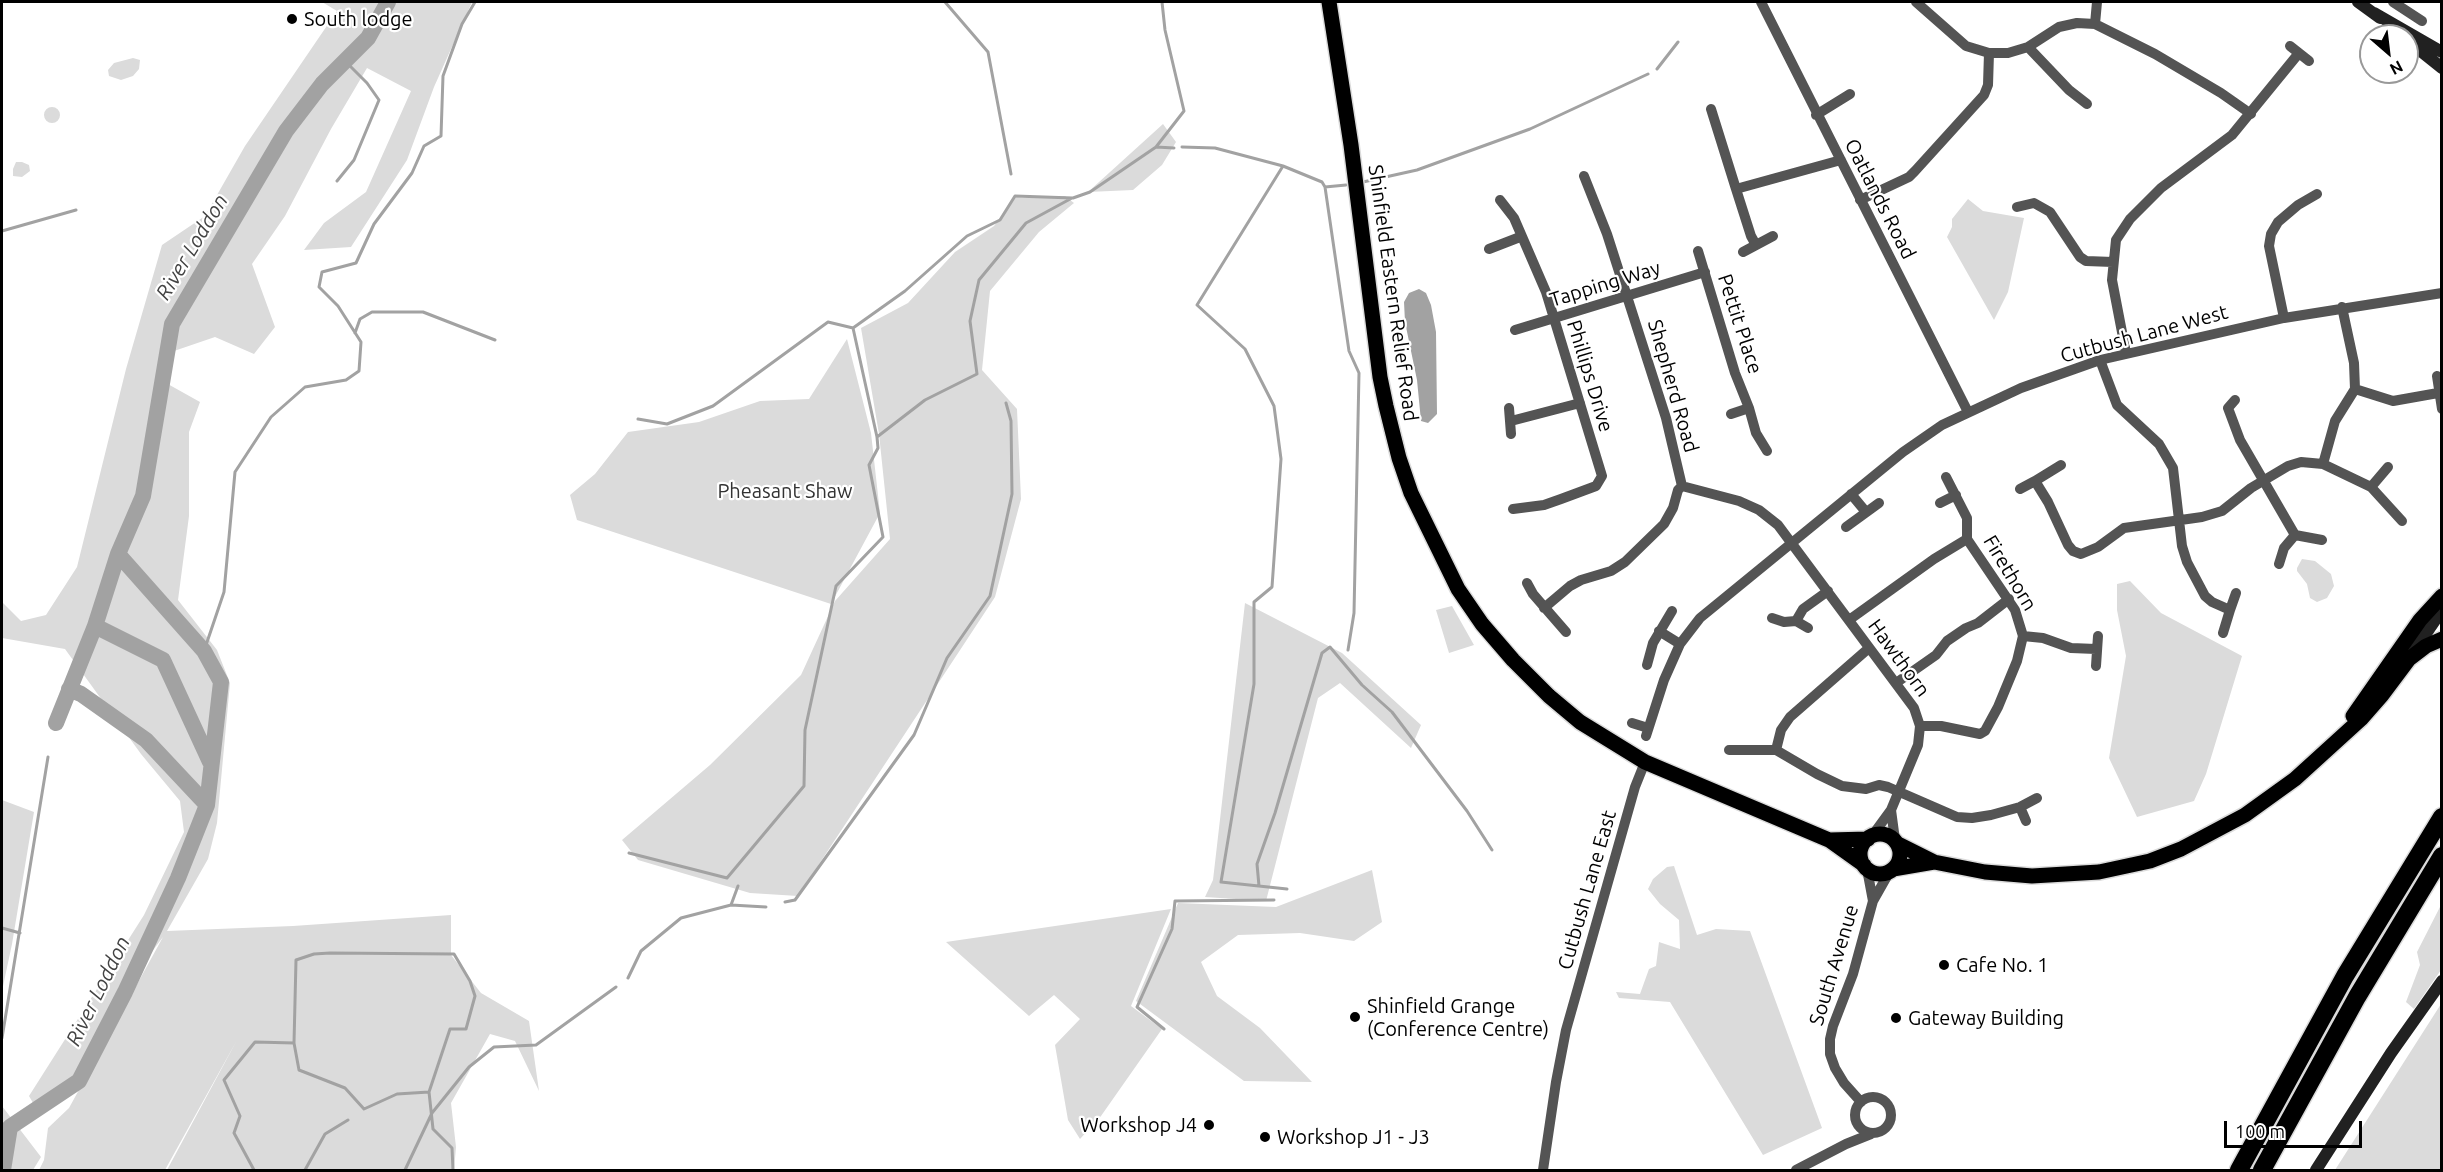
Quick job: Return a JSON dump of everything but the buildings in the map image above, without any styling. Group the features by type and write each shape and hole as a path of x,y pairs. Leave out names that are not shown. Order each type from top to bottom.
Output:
{"highway":[{"path":"2239,1170 2345,976 2442,817"},
{"path":"2262,1170 2357,998 2442,856"}],"main road":[{"name":"Shinfield Eastern Relief Road","path":"1329,2 1351,145 1380,377 1397,452 1412,494 1458,589 1482,624 1508,654 1549,696 1573,716 1645,762 1828,840 1865,867"},
{"path":"2358,2 2388,24"},
{"path":"2374,13 2442,52"},
{"path":"2419,50 2442,68"},
{"path":"2338,738 2421,620 2442,596"},
{"path":"1934,862 1878,874 1865,867 1861,851 1870,837 1884,834 1934,862 2000,874 2053,877 2099,872 2150,861 2181,849 2245,815 2295,779 2382,695 2442,610"},
{"path":"2409,659 2426,646 2442,639"},
{"name":"Shinfield Eastern Relief Road","path":"1828,840 1870,837"},
{"path":"1892,870 1900,860 1896,842"},
{"path":"2316,1170 2391,1053 2442,981"}],"street":[{"name":"Oatlands Road","path":"1761,2 1816,115 1968,412"},
{"path":"2095,24 2097,2"},
{"path":"2393,2 2409,6 2422,21"},
{"path":"1919,3 1966,46 1989,52 2008,52 2028,47 2060,27 2076,23 2095,24 2155,54 2221,93 2251,114"},
{"path":"2028,47 2069,90 2087,104"},
{"path":"2126,353 2114,295 2113,262 2116,240 2130,219 2162,188 2232,135 2251,114 2294,50 2309,61"},
{"path":"1860,200 1909,177 1984,95 1988,85 1989,52"},
{"path":"1816,115 1850,94"},
{"path":"1711,109 1719,122 1751,236 1756,245"},
{"path":"1737,189 1840,160"},
{"name":"Shepherd Road","path":"1584,176 1607,234 1666,418 1682,486"},
{"path":"2033,191 2034,203"},
{"path":"2284,318 2269,246 2271,234 2278,222 2298,205 2317,194"},
{"name":"Phillips Drive","path":"1500,200 1514,218 1520,237 1546,292 1602,476 1596,486 1544,505 1513,509"},
{"path":"2017,207 2034,203 2050,212 2080,257 2086,261 2113,262"},
{"path":"1743,252 1773,236"},
{"path":"1489,249 1520,237"},
{"name":"Pettit Place","path":"1698,251 1735,373 1756,433 1767,451"},
{"name":"Tapping Way","path":"1515,330 1705,272"},
{"name":"Cutbush Lane West","path":"1632,723 1647,732 1664,680 1680,644 1700,618 1928,433 2021,388 2100,360 2284,318 2342,307 2442,293"},
{"path":"2324,464 2335,421 2355,389 2354,363 2342,307"},
{"path":"2100,360 2117,405 2166,453 2175,477 2179,520 2187,562 2200,588 2212,602 2230,610"},
{"path":"2437,376 2442,409"},
{"path":"2355,389 2393,401 2438,393"},
{"path":"1511,421 1580,403"},
{"path":"2227,406 2240,440 2295,535"},
{"path":"1509,408 1511,434"},
{"path":"1731,414 1749,408"},
{"path":"2035,481 2048,502 2068,545 2073,551 2081,554 2098,547 2113,533 2124,528 2222,511 2251,488 2288,466 2301,462 2324,464 2371,487 2402,521"},
{"path":"2020,489 2061,465"},
{"path":"2371,487 2388,467"},
{"name":"Firethorn","path":"1920,726 1941,726 1980,734 1985,731 1998,707 2017,661 2023,636 2019,619 2009,599 1967,538 1967,518 1946,477"},
{"path":"1544,608 1570,586 1581,580 1611,571 1625,562 1664,524 1673,508 1678,490 1682,486 1739,501 1760,510 1778,525 1792,542"},
{"path":"1851,494 1866,512"},
{"path":"1940,503 1956,495"},
{"path":"1846,528 1879,503"},
{"path":"2295,535 2322,540"},
{"path":"2278,564 2284,548 2295,535"},
{"path":"1849,620 1967,538"},
{"name":"Hawthorn","path":"1792,542 1914,708 1920,726 1917,745 1891,810 1870,837"},
{"path":"1527,583 1544,608 1566,632"},
{"path":"1796,621 1803,609 1828,591"},
{"path":"2223,633 2236,593"},
{"path":"1896,683 1936,655 1947,641 1966,627 1978,623 2009,599"},
{"path":"1647,665 1653,643 1672,611"},
{"path":"1772,618 1784,622 1796,621 1808,628"},
{"path":"1659,631 1680,644"},
{"name":"Firethorn","path":"2023,636 2043,638 2071,648 2096,649"},
{"path":"2096,666 2098,636"},
{"path":"1776,750 1781,730 1790,717 1869,648"},
{"path":"1729,750 1776,750 1842,786 1866,789 1879,785 1929,803 1957,817 1972,818 2020,807 2037,798"},
{"name":"Cutbush Lane East","path":"1543,1170 1566,1030 1635,787 1645,762"},
{"path":"2020,807 2026,821"},
{"name":"Hawthorn","path":"1891,810 1896,842"},
{"name":"South Avenue","path":"1865,867 1873,901"},
{"name":"South Avenue","path":"1861,1102 1835,1068 1830,1054 1830,1039 1853,974 1873,901 1892,870"},
{"path":"1796,1170 1846,1144 1882,1131 1887,1127 1891,1112 1887,1104 1879,1098 1869,1098 1861,1102 1855,1112 1856,1124 1846,1144"},
{"path":"1856,1124 1861,1130 1871,1134"}],"green space":[{"path":"322,2 472,2 434,87 407,160 351,247 304,250 324,223 366,192 411,91 367,68 331,129 285,216 252,264 275,327 254,354 215,337 174,351 166,383 200,402 189,432 189,516 178,600 217,650 230,683 217,823 208,859 167,931 293,926 451,915 451,955 481,993 529,1021 539,1091 515,1041 490,1034 451,1103 456,1147 454,1170 167,1170 237,1040 165,1170 39,1170 44,1160 48,1128 69,1108 163,937 117,998 73,1080 36,1108 29,1096 144,915 184,832 180,801 141,754 65,649 2,638 2,602 21,621 46,615 77,567 126,369 162,245 205,216 245,146 337,11"},
{"path":"133,58 140,60 139,69 133,76 121,80 109,76 108,70 114,63"},
{"path":"52,107 60,115 52,123 44,115"},
{"path":"1163,124 1176,142 1162,165 1133,190 1088,192"},
{"path":"16,162 29,165 30,171 22,177 13,176"},
{"path":"1065,196 1074,203 1039,232 990,291 982,370 1017,409 1021,499 995,597 798,896 750,893 638,860 622,840 710,765 801,675 835,601 890,539 879,434 861,328 908,303 955,252 994,226 1015,198"},
{"path":"1968,199 1983,211 2024,218 2008,292 1994,320 1947,237 1952,227 1952,219"},
{"name":"Pheasant Shaw","path":"847,339 871,433 880,513 831,604 577,520 570,495 595,474 628,432 699,422 760,401 809,399"},
{"path":"2302,559 2315,561 2331,574 2334,586 2327,598 2317,602 2310,598 2307,584 2297,571"},
{"path":"2130,581 2161,613 2242,656 2206,774 2194,801 2137,817 2109,758 2126,656 2117,610 2117,584"},
{"path":"1245,603 1342,653 1421,725 1411,748 1340,683 1318,698 1266,901 1205,897 1213,880"},
{"path":"1452,606 1474,645 1449,653 1436,610"},
{"path":"2,800 34,812 2,991"},
{"path":"1674,866 1697,935 1716,929 1750,931 1822,1128 1763,1155 1670,1002 1619,998 1616,992 1640,994 1649,969 1656,966 1659,942 1680,949 1679,920 1660,904 1648,889 1653,879 1667,867"},
{"path":"1372,870 1382,922 1354,941 1300,933 1238,935 1201,962 1217,996 1260,1028 1312,1082 1244,1081 1136,1001 1178,903 1276,907"},
{"path":"2441,905 2441,970 2414,1009 2406,1002 2420,965 2417,952"},
{"path":"1171,909 1131,1006 1162,1029 1101,1116 1080,1139 1068,1120 1055,1045 1080,1019 1054,995 1029,1016 946,942"},
{"path":"2441,1004 2441,1170 2335,1170"},
{"path":"2,1106 41,1157 33,1170 2,1170"}],"shaded area":[{"path":"1419,289 1426,293 1431,305 1436,332 1437,414 1428,423 1421,421 1417,380 1405,322 1404,302 1409,293"}],"waterway":[{"name":"River Loddon","path":"56,723 95,626 118,554 143,496 172,324 286,131 322,84 368,38 388,2"},
{"path":"204,651 224,592 235,472 271,417 305,387 346,380 359,371 361,342 338,306 319,287 322,272 356,263 374,224 412,173 424,146 441,136 443,76 462,24 475,2"},
{"path":"945,2 988,52 1011,174"},
{"path":"638,419 667,424 713,406 828,322 853,328 905,291 967,236 1000,220 1015,196 1073,198 1090,192 1156,147 1184,111 1165,30 1162,2"},
{"path":"1657,69 1678,42"},
{"path":"337,181 354,160 379,100 367,83 345,61"},
{"path":"1363,182 1417,170 1530,129 1648,74"},
{"path":"1156,147 1174,148"},
{"path":"1182,147 1215,148 1283,166 1197,305 1245,349 1274,406 1281,459 1272,587 1254,602 1254,684 1221,882 1287,889"},
{"path":"1283,166 1322,182 1325,187 1346,185"},
{"path":"1325,187 1349,351 1359,373 1354,613 1348,650"},
{"path":"877,437 925,400 977,374 970,321 979,280 1026,223 1072,198"},
{"path":"2,231 76,210"},
{"path":"355,333 360,319 372,312 423,312 495,340"},
{"path":"629,853 727,878 804,786 805,730 836,586 883,537 869,465 878,448 877,437 853,328"},
{"path":"785,902 795,900 914,735 947,658 990,596 1012,494 1011,421 1006,403"},
{"name":"River Loddon","path":"3,1170 10,1127 79,1081 125,992 178,878 207,805 221,682 204,651 118,554"},
{"name":"River Loddon","path":"95,626 163,660 210,762"},
{"path":"1259,886 1257,864 1275,813 1322,653 1330,647 1362,685 1392,712 1467,811 1492,850"},
{"name":"River Loddon","path":"69,689 81,694 146,740 207,805"},
{"path":"2,1038 48,757"},
{"path":"731,905 738,886"},
{"path":"1164,1029 1137,1007 1172,929 1175,901 1274,900"},
{"path":"628,978 641,951 681,918 731,905 766,907"},
{"path":"2,928 20,933"},
{"path":"429,1092 397,1094 364,1109 345,1088 299,1070 294,1043 296,960 314,954 330,953 454,954 470,981 475,996 466,1029 450,1029 429,1092 433,1129 452,1148 453,1170"},
{"path":"405,1170 432,1113 469,1067 494,1047 536,1045 616,987"},
{"path":"254,1170 234,1133 240,1116 224,1080 255,1042 294,1043"},
{"path":"305,1170 325,1134 348,1120"}],"place":[{"name":"South lodge","path":"292,19"},
{"name":"Cafe No. 1","path":"1944,965"},
{"name":"Shinfield Grange (Conference Centre)","path":"1355,1017"},
{"name":"Gateway Building","path":"1896,1018"},
{"name":"Workshop J4","path":"1209,1125"},
{"name":"Workshop J1 - J3","path":"1265,1137"}]}
